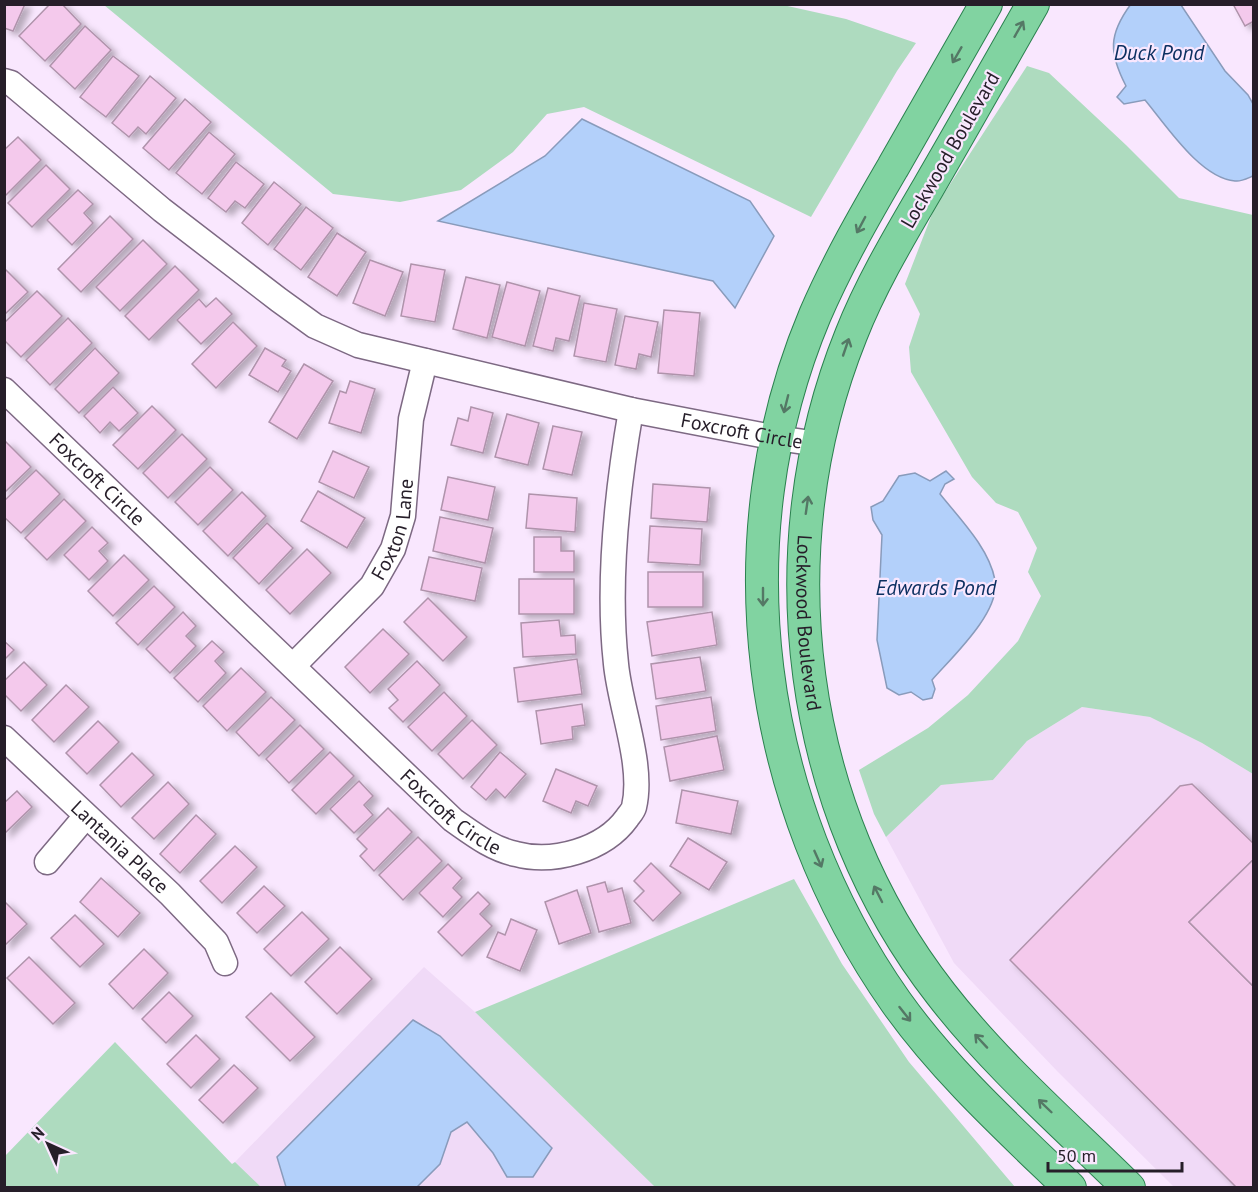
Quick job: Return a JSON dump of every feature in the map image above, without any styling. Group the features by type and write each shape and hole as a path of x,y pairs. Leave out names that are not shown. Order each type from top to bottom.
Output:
{"main road":[{"name":"Lockwood Boulevard","path":"986,4 871,205 831,281 793,377 777,438 768,486 763,536 763,638 780,746 805,831 841,912 897,1004 933,1049 1070,1188"},
{"name":"Lockwood Boulevard","path":"1033,4 873,288 851,335 833,387 818,444 804,527 802,576 809,678 818,732 846,824 866,871 907,945 938,991 962,1020 1015,1078 1129,1188"},
{"path":"872,966 907,945"},
{"path":"1041,1160 1052,1155 1060,1155 1081,1160 1110,1188"}],"street":[{"name":"Foxcroft Circle","path":"4,81 11,83 162,210 315,326 358,345 631,410 818,444"},
{"name":"Foxton Lane","path":"293,666 372,586 393,549 403,516 411,419 425,361"},
{"name":"Foxcroft Circle","path":"4,390 453,820 483,842 517,855 554,857 593,846 618,830 633,809 636,777 616,663 613,597 616,517 631,410"},
{"name":"Lantania Place","path":"4,738 170,894 216,942 225,963"},
{"path":"47,861 86,816"}],"shaded area":[{"path":"1082,707 1150,717 1202,743 1253,774 1253,1187 1174,1187 1058,1072 954,963 886,837 941,785 993,780 1027,741"},
{"path":"424,967 475,1012 655,1187 417,1187 440,1164 451,1132 467,1121 493,1153 507,1177 440,1036 283,1178 286,1187 261,1187 235,1162"}],"green space":[{"path":"104,5 783,5 846,19 916,43 897,71 811,217 584,107 547,114 513,152 461,190 400,202 333,194"},
{"path":"1027,66 1049,73 1179,198 1253,215 1253,774 1202,743 1150,717 1082,707 1027,741 993,780 941,785 886,837 874,814 859,770 928,728 968,695 1018,641 1041,596 1028,572 1037,548 1018,512 996,503 972,477 911,372 909,347 920,314 905,284 934,209"},
{"path":"794,879 842,964 909,1062 1015,1187 655,1187 475,1012"},
{"path":"115,1042 232,1164 235,1162 261,1187 5,1187 5,1156"}],"water":[{"name":"Duck Pond","path":"1131,4 1181,5 1225,71 1248,95 1253,104 1253,176 1235,181 1222,178 1209,171 1173,136 1145,100 1124,104 1117,97 1126,86 1116,64 1115,35 1123,15"},
{"path":"582,119 750,201 774,236 735,308 713,281 438,221 545,156"},
{"name":"Edwards Pond","path":"946,471 954,479 945,484 940,494 973,534 987,557 995,580 995,593 983,620 973,634 932,680 935,689 932,698 923,700 911,692 899,695 887,688 877,640 882,535 873,520 871,507 883,501 899,476 915,473 930,481"},
{"path":"413,1020 440,1036 552,1148 533,1177 507,1177 493,1153 467,1122 451,1132 440,1164 417,1187 286,1187 277,1157"}],"building":[{"path":"4,4 25,4 13,31 4,28"},
{"path":"50,4 62,4 81,24 45,61 19,36"},
{"path":"1233,4 1254,4 1254,21 1245,26"},
{"path":"85,26 111,50 75,89 50,66"},
{"path":"113,56 139,76 106,117 80,97"},
{"path":"150,76 176,98 146,134 138,127 129,137 112,123"},
{"path":"185,99 211,122 169,170 143,148"},
{"path":"209,132 235,154 202,194 176,173"},
{"path":"18,137 41,160 4,197 4,150"},
{"path":"236,162 264,184 245,208 235,201 226,212 208,198"},
{"path":"46,165 70,189 32,227 8,203"},
{"path":"274,182 301,204 268,245 242,223"},
{"path":"78,190 93,204 84,213 93,223 72,245 47,220"},
{"path":"306,207 333,228 301,270 274,249"},
{"path":"110,216 133,239 81,292 58,269"},
{"path":"337,233 366,252 337,296 308,277"},
{"path":"143,240 167,264 120,311 96,287"},
{"path":"370,260 403,272 385,316 353,303"},
{"path":"411,264 445,270 435,322 401,316"},
{"path":"175,266 199,290 149,340 125,316"},
{"path":"4,268 28,292 4,315"},
{"path":"466,277 500,285 487,338 453,329"},
{"path":"507,282 540,291 525,346 492,337"},
{"path":"548,288 580,296 569,341 556,338 553,351 533,346"},
{"path":"37,291 62,316 21,357 4,340 4,323"},
{"path":"216,298 232,314 201,344 177,320 199,299 206,307"},
{"path":"584,303 617,309 606,362 574,356"},
{"path":"664,310 700,313 694,376 658,373"},
{"path":"625,316 658,322 651,357 639,354 636,369 615,365"},
{"path":"68,318 92,343 50,385 26,360"},
{"path":"233,322 257,346 216,388 192,364"},
{"path":"95,348 119,373 79,413 55,389"},
{"path":"265,348 286,360 282,366 291,371 278,392 249,375"},
{"path":"304,364 333,381 297,439 269,422"},
{"path":"350,381 375,389 361,433 329,423 340,391 346,393"},
{"path":"113,387 138,413 119,431 110,422 100,433 84,416"},
{"path":"152,406 176,430 138,469 113,445"},
{"path":"471,407 493,413 483,453 451,445 458,418 468,421"},
{"path":"507,414 539,423 528,465 495,457"},
{"path":"553,426 582,432 572,475 543,469"},
{"path":"182,434 207,459 168,498 143,473"},
{"path":"6,442 31,467 4,493 4,443"},
{"path":"333,451 369,467 354,498 319,482"},
{"path":"210,467 233,490 198,525 175,502"},
{"path":"36,470 60,494 21,533 4,517 4,501"},
{"path":"448,477 495,487 488,520 441,510"},
{"path":"653,484 710,488 707,522 651,518"},
{"path":"318,491 365,518 347,548 301,521"},
{"path":"242,492 266,516 228,556 203,531"},
{"path":"529,494 577,498 575,532 526,528"},
{"path":"64,499 86,521 47,560 25,538"},
{"path":"440,517 493,528 485,563 433,551"},
{"path":"267,523 293,548 259,584 233,558"},
{"path":"650,526 702,529 700,565 648,562"},
{"path":"92,527 108,543 99,551 108,561 89,580 64,555"},
{"path":"534,537 561,537 561,551 574,551 574,572 534,572"},
{"path":"307,549 331,573 290,614 266,590"},
{"path":"124,555 149,580 113,616 88,591"},
{"path":"429,557 482,568 475,601 421,590"},
{"path":"648,572 703,572 703,607 648,607"},
{"path":"519,579 574,579 574,614 519,614"},
{"path":"154,586 175,607 138,645 116,623"},
{"path":"428,598 467,637 443,661 404,622"},
{"path":"183,612 196,626 186,636 196,646 170,673 146,649"},
{"path":"712,612 717,645 652,656 647,622"},
{"path":"559,620 561,636 575,635 576,654 523,657 521,623"},
{"path":"383,629 409,654 370,693 345,667"},
{"path":"4,641 14,650 4,660"},
{"path":"212,641 224,652 215,661 226,673 198,702 174,678"},
{"path":"700,657 706,691 656,699 651,664"},
{"path":"577,659 582,694 518,702 514,668"},
{"path":"417,661 440,685 403,722 389,708 398,700 388,689"},
{"path":"24,662 47,685 21,711 4,694 4,681"},
{"path":"241,668 266,692 227,731 203,706"},
{"path":"66,685 89,707 54,742 32,720"},
{"path":"444,692 467,716 432,751 408,727"},
{"path":"271,697 295,720 259,756 236,732"},
{"path":"711,697 716,731 661,740 656,706"},
{"path":"582,704 585,725 572,727 573,739 541,744 536,711"},
{"path":"472,720 497,745 463,779 438,754"},
{"path":"98,721 119,742 87,774 66,753"},
{"path":"300,725 324,749 289,783 266,759"},
{"path":"717,736 724,770 670,781 664,747"},
{"path":"330,752 354,776 316,814 292,790"},
{"path":"500,752 526,774 505,798 496,789 486,800 471,787"},
{"path":"132,753 154,775 121,807 100,785"},
{"path":"556,769 597,786 588,806 576,801 571,813 543,801"},
{"path":"359,781 373,796 364,805 373,815 354,833 330,809"},
{"path":"168,782 189,804 154,839 132,818"},
{"path":"1192,784 1254,844 1254,859 1189,922 1254,987 1254,1188 1237,1188 1010,960 1180,786"},
{"path":"682,790 738,801 731,834 676,823"},
{"path":"17,791 32,807 4,834 4,803"},
{"path":"388,808 412,832 374,871 360,856 367,849 357,839"},
{"path":"196,815 216,834 180,873 160,854"},
{"path":"418,837 442,861 403,900 379,875"},
{"path":"688,838 727,862 709,890 670,866"},
{"path":"235,846 257,867 222,903 200,881"},
{"path":"1254,859 1254,987 1189,922"},
{"path":"651,863 681,893 653,921 634,901 644,891 634,881"},
{"path":"448,864 462,878 453,888 462,897 443,917 419,893"},
{"path":"101,878 140,913 118,937 80,902"},
{"path":"605,882 608,892 622,888 631,923 599,932 587,887"},
{"path":"264,886 285,906 257,933 237,913"},
{"path":"577,890 591,933 559,944 545,902"},
{"path":"478,892 490,904 480,914 492,926 462,956 438,932"},
{"path":"4,901 27,924 4,946"},
{"path":"302,912 329,939 291,976 264,949"},
{"path":"75,915 104,944 80,967 51,938"},
{"path":"511,919 537,930 520,971 487,957 498,932 505,935"},
{"path":"340,947 372,979 337,1014 305,982"},
{"path":"144,949 168,973 133,1009 109,984"},
{"path":"29,957 75,1003 53,1024 7,978"},
{"path":"169,992 193,1016 166,1043 142,1019"},
{"path":"271,993 315,1037 290,1061 246,1017"},
{"path":"196,1035 220,1059 191,1088 167,1064"},
{"path":"234,1065 258,1088 223,1123 199,1100"}]}
